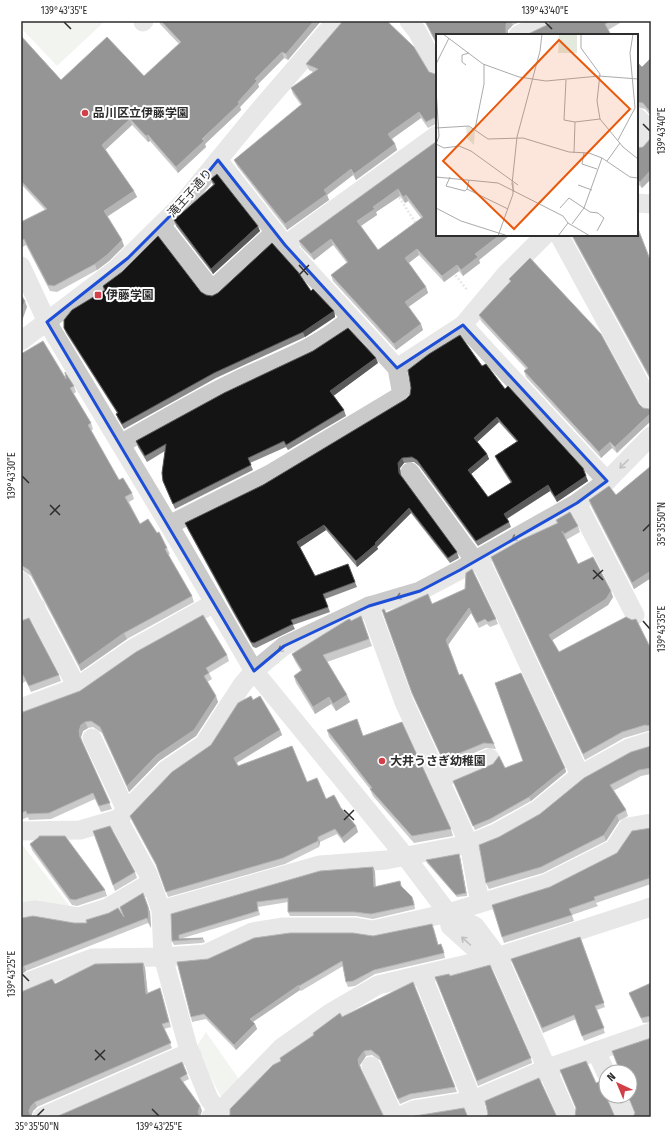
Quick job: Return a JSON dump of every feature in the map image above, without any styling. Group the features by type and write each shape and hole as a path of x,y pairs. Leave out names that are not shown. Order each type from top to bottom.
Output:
{"street":[{"name":"滝王子通り","path":"21,341 116,269 190,196 272,94 336,21"},
{"path":"409,21 417,31 436,66"},
{"path":"520,34 544,21"},
{"path":"638,118 651,131 638,144"},
{"path":"161,225 212,290 280,238 384,173 436,136"},
{"path":"169,525 272,474 402,395 397,368 350,319 280,238 218,160"},
{"path":"638,203 651,204"},
{"path":"397,368 463,325 505,275 544,236"},
{"path":"560,236 651,404"},
{"path":"21,266 47,322 121,444 254,671 405,856 448,913 450,926 472,946 497,957 548,1068 568,1117"},
{"path":"121,444 189,404 301,354 337,331 350,319"},
{"path":"463,325 607,481"},
{"path":"21,831 80,830 122,815 167,769 204,744 242,685 254,671 284,646 369,606 420,591 437,578 477,559 577,503 607,481 651,436"},
{"path":"410,472 477,559 580,775"},
{"path":"577,503 634,616"},
{"path":"21,581 28,612 77,687"},
{"path":"21,708 77,687 132,649 214,603"},
{"path":"369,606 404,702 469,844 480,903"},
{"path":"92,738 122,815 148,874 161,910 164,957 188,1048 217,1115 281,1048 330,1013 378,985 497,957 651,907"},
{"path":"161,910 320,865 386,860 469,844 538,810 580,775 629,748 651,741"},
{"path":"440,779 490,758"},
{"path":"21,987 30,981 93,958 164,957 205,954 252,932 282,927 356,927 373,930 448,913 547,883 614,849 628,827 651,823"},
{"path":"21,912 34,910 78,917 107,908 150,883"},
{"path":"422,975 475,1109"},
{"path":"398,1117 414,1110 475,1109 548,1068 651,1032"},
{"path":"596,1051 602,1064"},
{"path":"42,1117 65,1112 181,1056 192,1055"},
{"path":"371,1066 394,1117"},
{"path":"620,1104 626,1117"}],"path":[{"path":"384,173 419,228"},
{"path":"451,269 479,305"}],"highlighted area":[{"path":"218,160 285,245 397,368 463,325 607,481 577,503 460,570 420,591 369,606 284,646 254,671 47,322 128,258 183,203"}],"shaded area":[{"path":"21,21 105,21 57,66 21,28"},
{"path":"21,843 75,913 21,913"},
{"path":"206,1032 241,1082 223,1100 195,1049"}],"building":[{"path":"161,21 314,21 286,54 282,52 255,79 257,81 238,102 239,104 202,139 204,141 176,167 148,135 146,136 130,119 102,145 134,191 104,211 122,240 107,255 95,264 54,286 48,285 24,239 21,241 21,222 47,209 21,181 21,36 61,80 107,37 144,76 181,42"},
{"path":"343,21 387,21 414,47 429,72 436,74 436,119 434,118 426,122 419,112 388,134 395,144 354,174 351,169 324,190 327,194 285,224 234,160 302,104 291,88 318,69 306,64"},
{"path":"425,21 509,21 506,24 506,34 436,34 436,42"},
{"path":"551,21 611,21 605,24 610,34 528,34 547,25"},
{"path":"651,58 651,113 643,103 638,102 638,63 642,67"},
{"path":"651,138 651,170 640,182 638,180 638,148 643,147"},
{"path":"436,142 436,236 499,236 475,254 478,257 461,270 457,265 442,276 417,249 405,258 426,287 405,302 421,324 394,344 331,275 348,262 331,239 311,254 299,241","holes":["398,189 403,197 406,195 423,217 378,250 357,221 375,209 373,207"]},
{"path":"217,174 258,226 211,269 174,220 215,184 211,179"},
{"path":"638,229 651,262 651,379 573,236 638,236"},
{"path":"158,236 201,292 212,296 218,293 272,243 298,272 311,291 313,289 334,311 303,332 214,373 122,424 116,414 118,413 64,328 64,320 72,310 105,290 103,286 122,272"},
{"path":"530,258 601,334 639,404 643,408 651,408 651,413 615,447 610,442 599,452 524,371 528,368 479,315 511,281 509,279"},
{"path":"21,295 25,301 21,312"},
{"path":"348,328 376,358 330,391 344,410 286,445 284,441 248,458 251,465 173,504 163,481 162,473 166,444 145,456 136,441 224,393 313,351"},
{"path":"460,335 482,366 486,364 505,389 508,386 583,468 586,476 555,497 548,485 504,514 509,522 476,541 417,460 412,457 402,458 398,463 399,473 457,552 448,558 409,508 375,543 376,544 356,561 324,525 297,542 315,576 348,564 355,582 323,594 328,607 291,620 293,624 254,643 251,642 185,523 263,485 406,399 410,395 411,388 408,370 429,354","holes":["497,417 518,441 495,456 512,482 488,497 468,470 487,454 474,438"]},
{"path":"43,341 66,379 65,372 74,386 70,388 91,423 88,425 119,480 123,478 132,493 125,497 140,524 148,519 157,533 159,532 167,548 165,549 192,596 124,633 79,665 29,570 21,565 21,354"},
{"path":"651,466 651,571 632,583 589,500 609,486 616,495"},
{"path":"570,512 578,526 564,534 562,531 578,564 593,557 611,591 606,599 549,635 559,652 626,617 632,620 636,619 651,649 651,726 645,725 622,732 583,754 491,557 521,540 558,523 556,520"},
{"path":"472,569 496,619 488,622 485,619 477,623 469,608 446,640 459,675 462,674 494,744 484,743 443,760 412,693 382,610 384,609 386,613 428,594 432,604 465,589 466,573"},
{"path":"203,615 227,655 206,668 209,673 204,676 216,696 194,730 157,755 127,786 100,727 91,721 85,722 81,725 79,731 80,737 110,803 99,806 93,793 49,813 27,814 26,811 21,813 21,712 80,691 136,652"},
{"path":"361,616 369,639 323,655 347,695 333,704 329,697 313,707 294,676 302,670 292,654 347,620 350,619 351,621"},
{"path":"29,618 59,675 29,686 23,675 21,676 21,621"},
{"path":"521,673 565,768 529,797 490,819 473,826 453,781 493,764 499,756 505,768 523,761 495,683"},
{"path":"251,696 253,700 260,696 280,730 234,758 238,766 292,746 307,782 317,778 326,799 334,795 341,808 356,826 342,838 335,829 318,837 318,841 283,858 166,892 156,864 130,816 172,772 211,745 238,703"},
{"path":"357,719 363,736 402,722 451,829 412,836 370,789 372,788 327,730"},
{"path":"651,746 651,768 639,770 610,785 626,810 617,815 604,835 541,867 486,883 479,845 499,837 540,814 584,778 631,752"},
{"path":"110,826 135,872 113,885 93,831"},
{"path":"651,828 650,878 594,897 595,900 569,909 572,915 502,937 492,905 550,887 617,853 632,831"},
{"path":"39,836 65,836 105,890 75,900 70,899 30,844"},
{"path":"459,854 466,893 456,895 426,860"},
{"path":"373,867 374,887 400,881 401,886 412,897 414,905 371,914 354,912 288,912 288,898 257,902 258,911 179,935 179,939 203,938 201,939 172,941 171,914 320,871"},
{"path":"143,893 148,907 149,923 147,918 21,968 22,918 33,916 74,923 87,923 86,920 109,913 118,908 124,917 120,907"},
{"path":"432,924 438,945 441,944 444,953 374,970 353,981 346,982 342,961 299,985 250,1019 255,1024 234,1045 204,1014 191,1017 177,962 208,959 254,938 290,933 353,933 373,936"},
{"path":"580,937 604,1003 595,1006 604,1028 582,1036 574,1015 542,1028 511,959"},
{"path":"143,963 146,994 160,988 169,1022 162,1024 171,1043 35,1102 29,1111 31,1117 21,1117 21,992 52,979 55,984 95,964"},
{"path":"490,965 531,1058 477,1081 435,977 449,974 450,976"},
{"path":"413,982 455,1087 410,1094 398,1099 379,1056 371,1050 364,1051 358,1059 359,1065 384,1117 230,1117 230,1109 273,1065 281,1061 280,1058 314,1035 313,1033 340,1013 342,1017"},
{"path":"651,983 651,1016 641,1018 629,993"},
{"path":"651,1038 651,1117 633,1117 635,1113 631,1104 638,1104 638,1064 617,1064 612,1051"},
{"path":"586,1061 596,1083 598,1082 598,1104 609,1104 615,1117 575,1117 576,1108 560,1070"},
{"path":"182,1062 187,1074 180,1078 200,1106 198,1112 200,1117 56,1117"},
{"path":"539,1078 557,1117 486,1117 488,1114 485,1101"},
{"path":"464,1108 468,1117 412,1117 415,1116"}],"place":[{"name":"品川区立伊藤学園","path":"85,113"},
{"name":"伊藤学園","path":"98,295"},
{"name":"大井うさぎ幼稚園","path":"382,761"}]}
